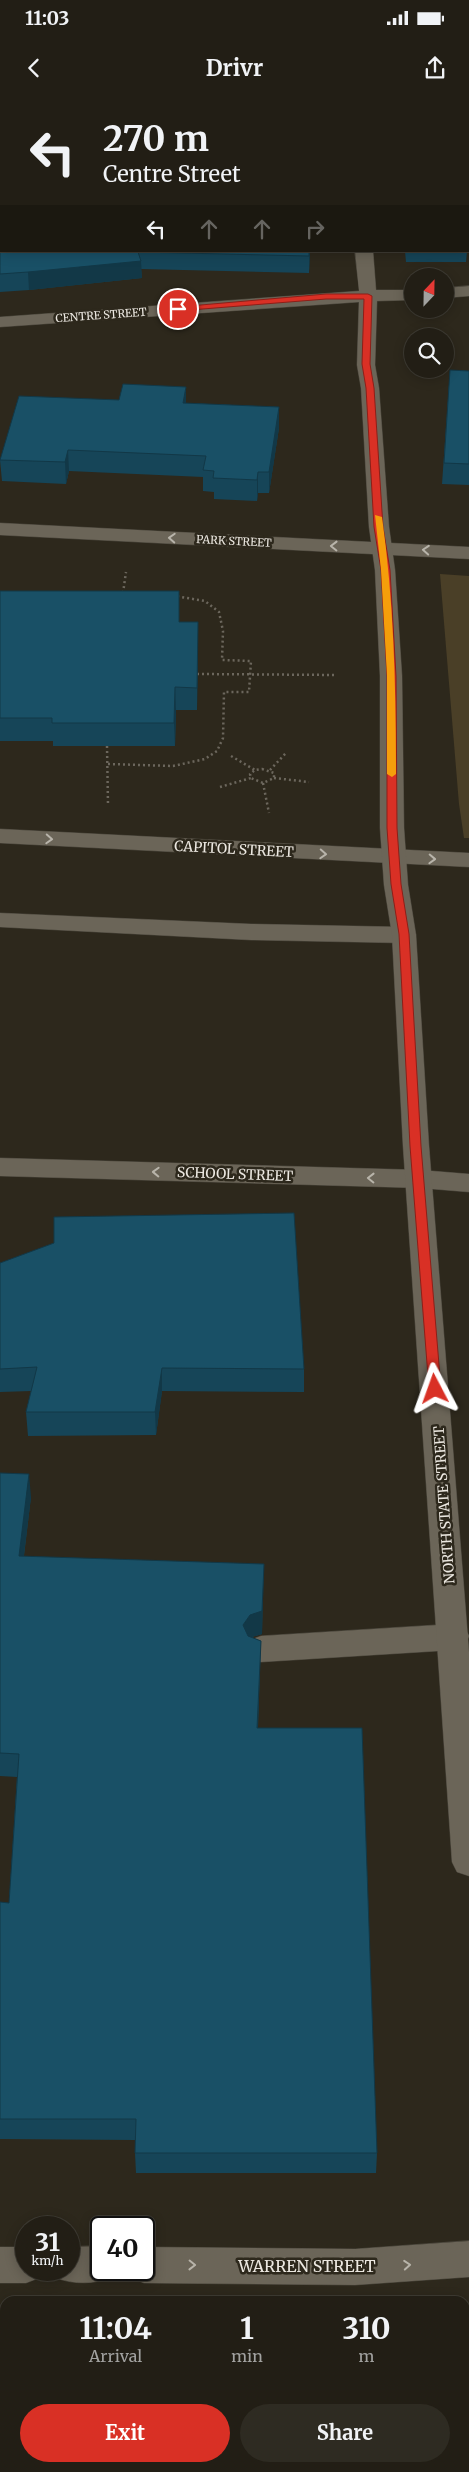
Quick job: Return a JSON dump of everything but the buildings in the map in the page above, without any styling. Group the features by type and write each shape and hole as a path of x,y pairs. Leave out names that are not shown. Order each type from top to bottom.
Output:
{"street":[{"name":"NORTH STATE STREET","path":"364,252 368,296 366,364 370,388 391,676 392,828 404,934 454,1637 465,1731 469,1862"},
{"path":"454,292 469,291"},
{"name":"CENTRE STREET","path":"0,322 326,296 404,295"},
{"name":"PARK STREET","path":"0,529 469,552"},
{"name":"CAPITOL STREET","path":"0,836 394,858 469,860"},
{"path":"0,920 252,932 404,934"},
{"name":"SCHOOL STREET","path":"0,1167 469,1182"},
{"path":"261,1650 454,1637"},
{"name":"WARREN STREET","path":"155,2265 355,2267 469,2259"},
{"path":"0,2265 15,2265"}],"path":[{"path":"126,568 123,595 132,595"},
{"path":"108,764 178,766 205,760 216,752 224,735 222,722 224,692 248,692 251,661 222,660 224,618 221,611 214,604 191,597 168,596"},
{"path":"198,674 337,676"},
{"path":"107,746 108,810"},
{"path":"231,756 255,770 270,770 286,753"},
{"path":"251,778 250,774 255,770"},
{"path":"270,770 274,774 274,778"},
{"path":"220,787 251,778 263,783 274,778 308,782"},
{"path":"263,783 267,804"}],"shaded area":[{"path":"440,574 469,576 469,838 464,838 459,804"}],"slow traffic":[{"path":"378,517 385,570 391,676 392,774"}],"route":[{"path":"178,309 326,296 368,296 366,364 370,388 379,527 385,570 391,676 392,828 396,884 404,934 416,1146 435,1389"}]}
